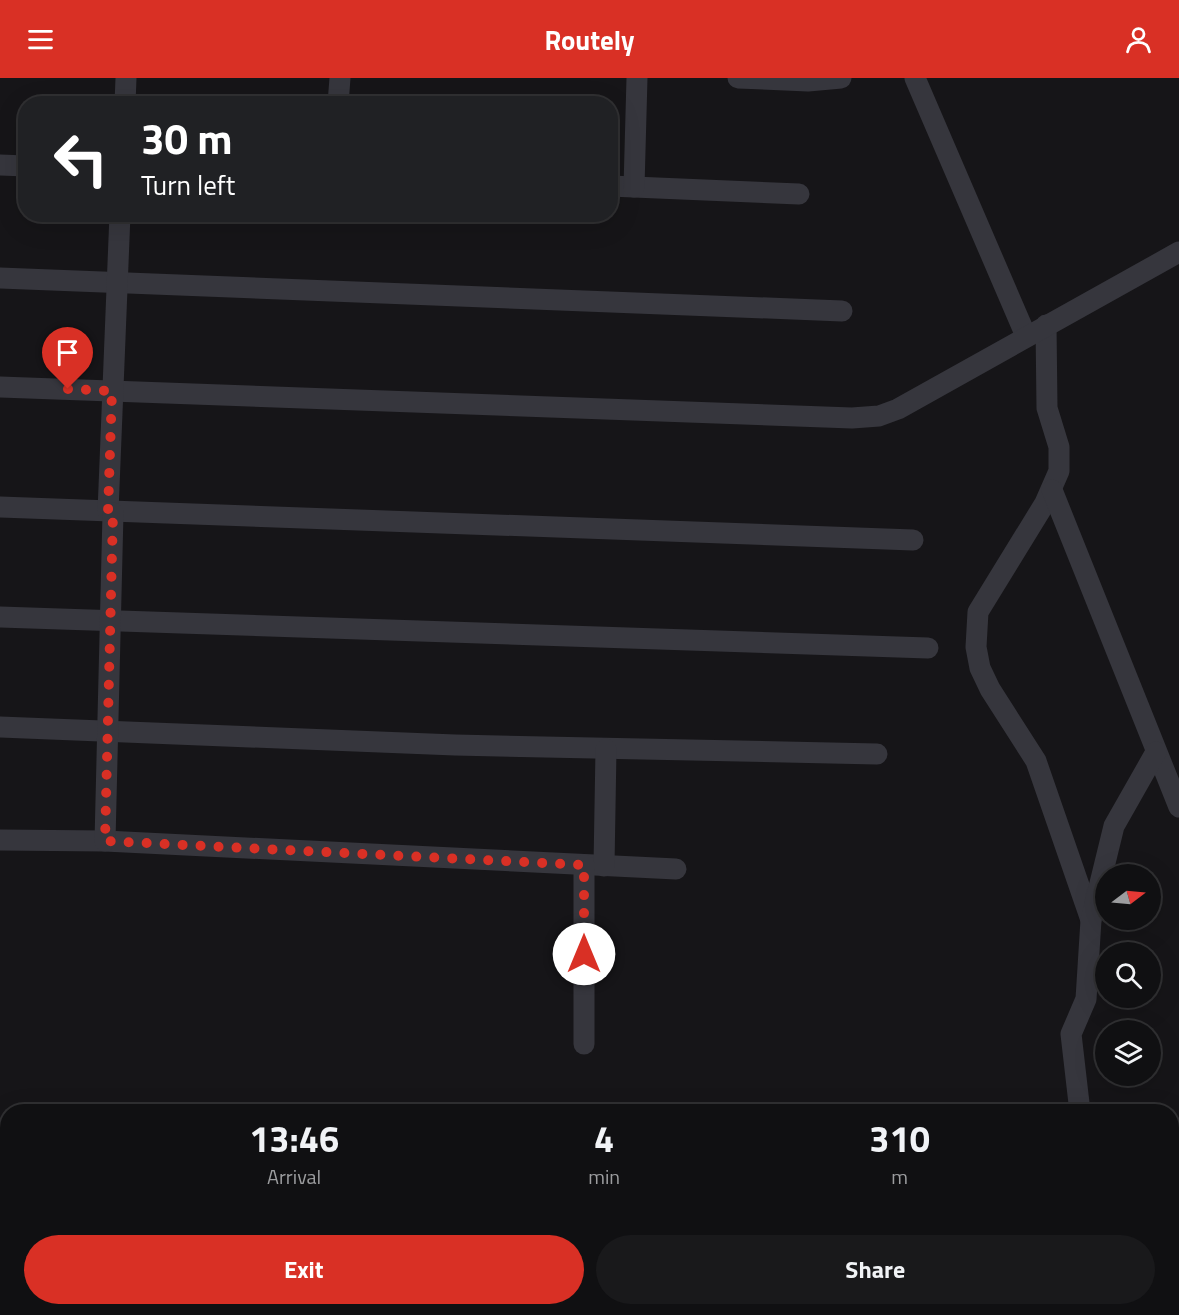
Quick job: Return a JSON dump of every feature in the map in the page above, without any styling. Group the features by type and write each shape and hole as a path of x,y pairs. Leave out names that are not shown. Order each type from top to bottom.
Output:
{"street":[{"path":"125,96 126,78"},
{"path":"339,96 340,78"},
{"path":"634,187 637,78"},
{"path":"738,78 808,81 841,78"},
{"path":"915,78 1026,336"},
{"path":"0,165 18,166"},
{"path":"618,186 799,194"},
{"path":"105,841 112,391 120,222"},
{"path":"0,387 852,418 879,416 898,409 1179,252"},
{"path":"0,278 842,311"},
{"path":"1046,326 1047,408 1060,459 1052,490 982,604 976,628 976,647 980,668 990,689 1036,761 1091,920"},
{"path":"1052,490 1179,807"},
{"path":"0,507 111,513 914,540"},
{"path":"0,617 928,648"},
{"path":"0,728 606,749 877,754"},
{"path":"584,1044 594,865 606,749"},
{"path":"1079,1104 1071,1034 1086,999 1091,920 1114,826 1156,752"},
{"path":"0,840 105,841 676,869"}],"route":[{"path":"68,389 112,391 108,512 113,513 105,841 584,865 584,954"}]}
